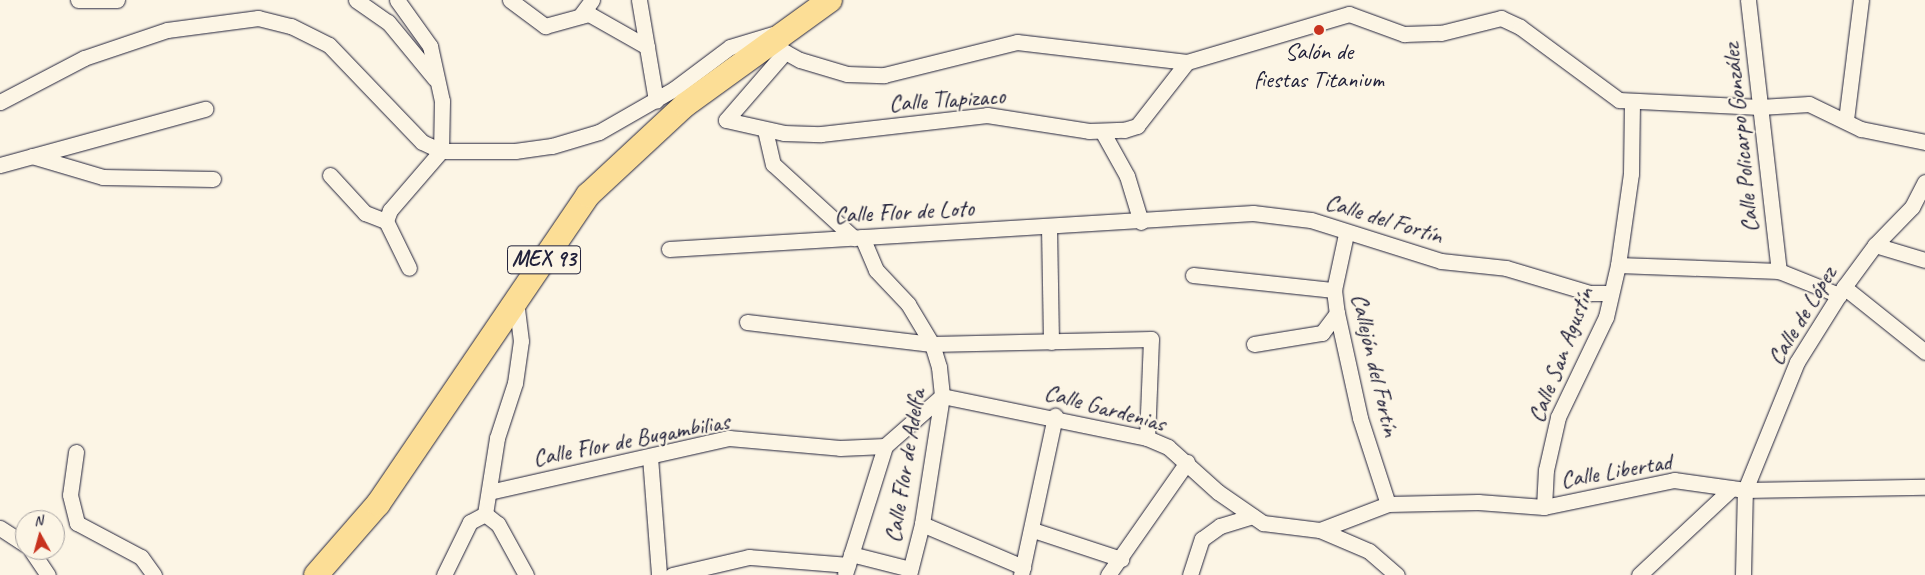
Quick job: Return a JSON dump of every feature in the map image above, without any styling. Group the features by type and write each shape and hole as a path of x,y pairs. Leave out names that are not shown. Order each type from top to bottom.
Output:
{"main road":[{"name":"MEX 93","path":"316,575 378,504 588,195 679,97 780,42 830,0"}],"street":[{"path":"78,0 117,0"},
{"path":"356,0 388,22 438,83"},
{"path":"386,221 390,210 442,150 438,83 430,46 397,0"},
{"path":"510,0 545,26 580,16 597,16 647,47"},
{"path":"580,16 592,0"},
{"path":"639,0 656,100"},
{"name":"Calle Policarpo González","path":"1748,0 1779,271"},
{"path":"1846,120 1861,0"},
{"path":"780,42 847,74 884,75 1017,42 1187,62 1341,15 1404,34 1441,33 1501,18 1520,27 1619,100 1760,107 1809,104 1846,120 1861,129 1925,142"},
{"path":"0,102 84,58 167,30 258,18 291,26 328,45 366,80 399,120 422,142 442,150 552,146 599,132 656,100 679,97"},
{"name":"Calle Tlapizaco","path":"780,42 726,120 765,130 821,134 987,115 1102,130 1137,126 1187,62"},
{"name":"Calle San Agustín","path":"1544,507 1546,470 1558,417 1606,316 1618,265 1630,174 1632,100"},
{"path":"0,165 205,109"},
{"name":"Calle Flor de Adelfa","path":"765,130 772,164 858,237 876,270 908,304 932,344 942,396 922,524 909,572"},
{"path":"1102,130 1127,176 1141,222"},
{"path":"32,156 104,177 213,179"},
{"path":"330,175 365,213 386,221 409,268"},
{"name":"Calle de López","path":"1738,489 1797,362 1841,291 1875,245 1912,207 1925,182"},
{"name":"Calle del Fortín","path":"1141,222 1253,212 1311,220 1346,234 1441,261 1506,268 1590,294 1610,293"},
{"name":"Calle Flor de Loto","path":"669,249 1141,222"},
{"path":"1049,227 1051,342"},
{"name":"Callejón del Fortín","path":"1346,234 1334,290 1337,313 1360,418 1388,504"},
{"path":"1875,245 1925,260"},
{"path":"1618,265 1779,271 1841,291 1925,352"},
{"path":"1193,275 1334,290"},
{"path":"485,514 497,438 515,384 520,341 516,301"},
{"path":"1254,344 1322,333 1337,313"},
{"path":"747,322 932,344 1154,341 1146,438"},
{"path":"848,565 885,446 942,396"},
{"name":"Calle Gardenias","path":"942,396 1055,416 1146,438 1187,462 1218,492 1263,523 1320,530 1369,550 1397,575"},
{"path":"922,524 1022,571 1033,530 1055,416"},
{"name":"Calle Flor de Bugambilias","path":"489,492 729,438 840,448 885,446"},
{"path":"76,452 70,495 77,523 140,557 154,575"},
{"path":"650,457 659,575"},
{"path":"1108,575 1187,462"},
{"name":"Calle Libertad","path":"1320,530 1388,504 1478,502 1544,507 1674,480 1738,489 1925,487"},
{"path":"1639,575 1738,489"},
{"path":"1738,489 1743,575"},
{"path":"444,575 470,522 485,514"},
{"path":"485,514 498,524 526,575"},
{"path":"1190,575 1202,539 1220,526 1253,516"},
{"path":"0,528 15,538"},
{"path":"1033,530 1121,559"},
{"path":"672,575 749,558 848,565 909,572"},
{"path":"38,560 48,575"}],"place":[{"name":"Salón de fiestas Titanium","path":"1319,30"}]}
